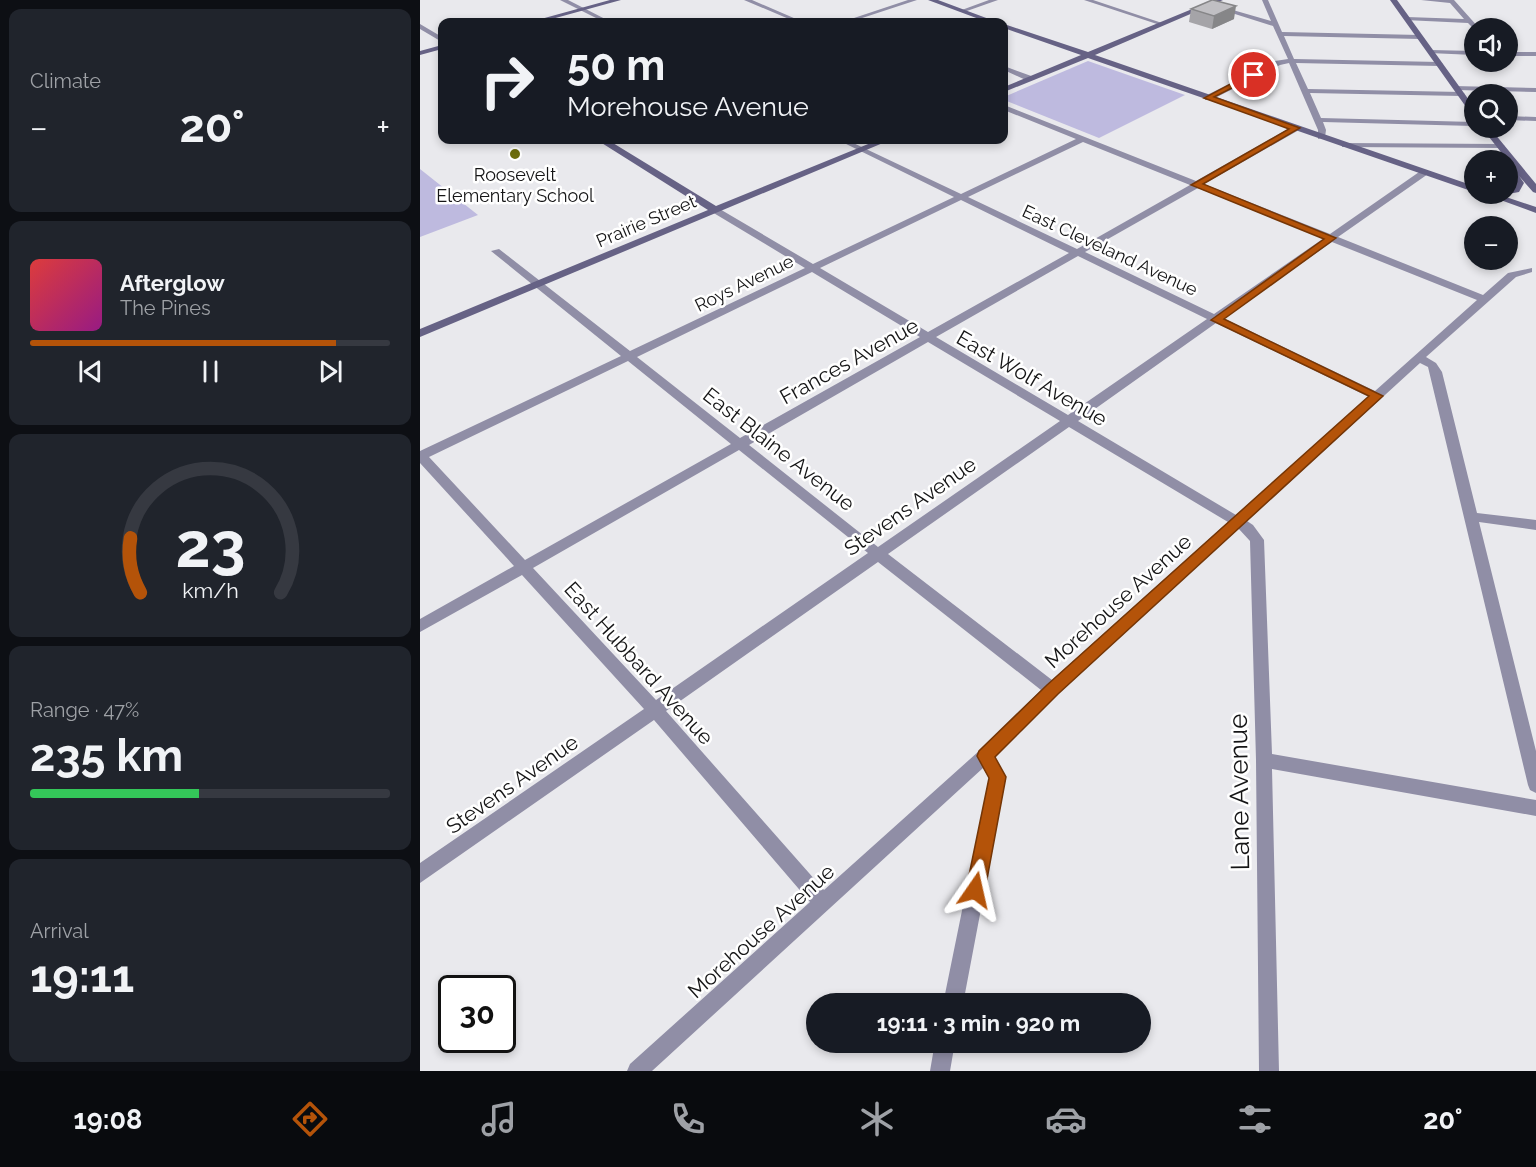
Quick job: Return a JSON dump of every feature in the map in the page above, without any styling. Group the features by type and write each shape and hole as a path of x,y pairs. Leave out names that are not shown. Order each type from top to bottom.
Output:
{"main road":[{"path":"550,18 618,0"},
{"path":"931,0 982,18"},
{"path":"1008,88 1220,0"},
{"path":"1393,0 1464,98"},
{"path":"1008,27 1464,186"},
{"path":"420,53 438,48"},
{"path":"1494,138 1504,150"},
{"path":"608,144 715,210"},
{"name":"Prairie Street","path":"420,333 874,144"},
{"path":"1518,168 1536,190"},
{"path":"1518,204 1536,210"}],"street":[{"path":"563,0 599,18"},
{"path":"747,0 790,18"},
{"path":"858,18 914,0"},
{"path":"962,11 995,0"},
{"path":"1087,0 1162,24"},
{"path":"1265,0 1318,120 1322,130 1321,136"},
{"path":"1424,0 1451,0 1466,18"},
{"path":"1208,5 1276,25"},
{"path":"1407,19 1464,21"},
{"path":"420,26 438,37"},
{"path":"1281,34 1420,37"},
{"path":"1431,52 1464,53"},
{"path":"1518,54 1536,54"},
{"path":"1208,98 1278,63 1291,61 1440,64"},
{"path":"1008,70 1031,79"},
{"path":"1304,91 1536,90"},
{"path":"1008,109 1484,299"},
{"path":"1518,118 1536,119"},
{"path":"1318,120 1464,124"},
{"name":"Frances Avenue","path":"420,626 1296,128"},
{"name":"Roys Avenue","path":"420,455 1082,139"},
{"name":"East Cleveland Avenue","path":"850,144 1377,396"},
{"path":"1345,145 1501,146"},
{"name":"Stevens Avenue","path":"420,874 1425,172"},
{"name":"East Wolf Avenue","path":"715,210 927,339 1238,522"},
{"name":"East Blaine Avenue","path":"496,251 536,285 1052,689"},
{"name":"Morehouse Avenue","path":"638,1071 985,756 1052,689 1484,299 1512,275 1528,270"},
{"path":"1419,358 1432,365 1436,372 1473,517 1536,785"},
{"name":"East Hubbard Avenue","path":"420,455 654,709 823,903"},
{"path":"1473,517 1536,525"},
{"name":"Lane Avenue","path":"1238,522 1248,528 1257,540 1264,760 1269,1071"},
{"path":"955,993 998,777 985,756"},
{"path":"1264,760 1536,808"},
{"path":"940,1071 943,1053"}],"shaded area":[{"path":"1088,61 1185,95 1099,138 1008,102 1008,95"},
{"path":"420,169 478,215 420,237"}],"building":[{"path":"1212,0 1236,6 1214,16 1191,9"}],"place":[{"name":"Roosevelt Elementary School","path":"515,154"}],"route":[{"path":"975,890 998,777 985,756 1052,689 1377,396 1216,320 1331,238 1196,185 1296,128 1208,98 1254,75"}]}
